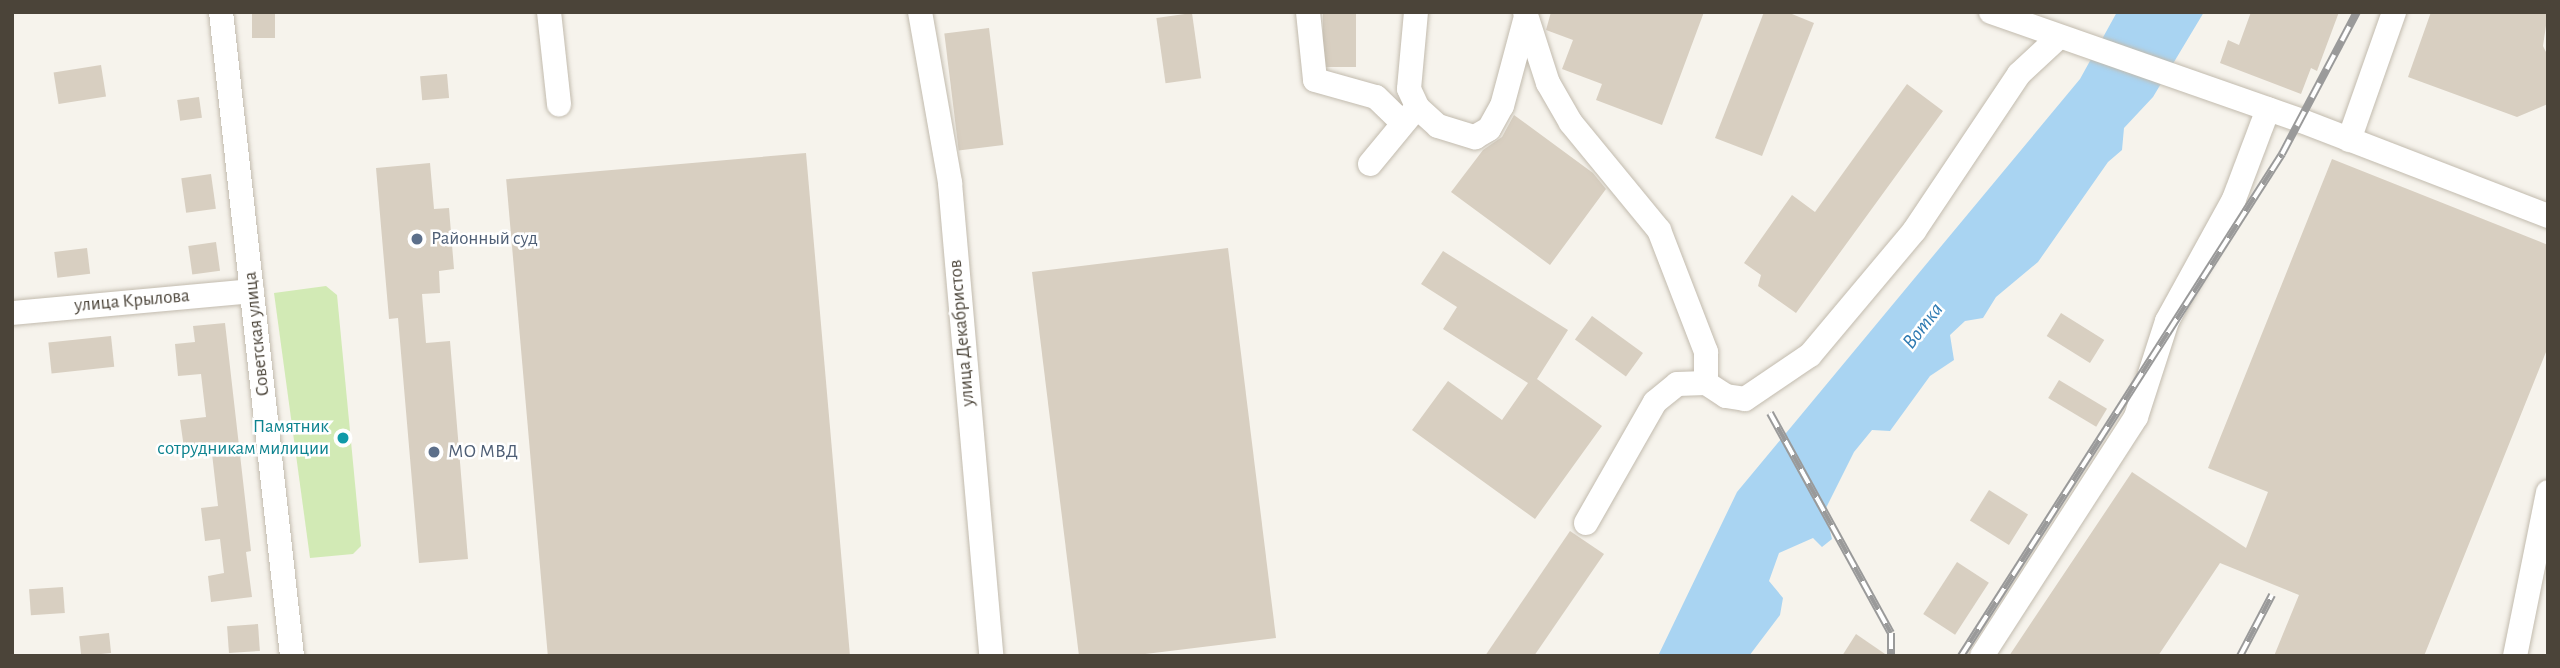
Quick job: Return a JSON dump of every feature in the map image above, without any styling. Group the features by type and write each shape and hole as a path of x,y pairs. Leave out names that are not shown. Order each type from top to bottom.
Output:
{"street":[{"name":"Советская улица","path":"221,12 292,656"},
{"path":"549,12 559,104"},
{"name":"улица Декабристов","path":"920,12 950,183 991,656"},
{"path":"1308,12 1315,80 1376,97 1437,127 1457,135 1475,137 1489,129 1502,106 1525,16"},
{"path":"1370,164 1410,115 1409,89 1416,12"},
{"path":"1991,12 2268,109 2548,216"},
{"path":"2349,140 2394,12"},
{"path":"1525,16 1548,83 1571,123 1659,230 1706,352 1706,383"},
{"path":"1586,523 1655,402 1676,384 1706,383 1726,396 1745,399 1810,355 1914,231 2019,74 2069,40"},
{"path":"1982,656 2136,417 2158,341 2234,199 2268,109"},
{"name":"улица Крылова","path":"12,313 252,291"},
{"path":"2515,656 2548,492"}],"green space":[{"path":"326,286 337,295 361,546 353,554 310,558 274,293"}],"water":[{"name":"Вотка","path":"2117,12 2204,12 2153,97 2124,128 2122,150 2108,162 2038,262 1996,297 1983,318 1965,321 1950,335 1954,360 1930,376 1890,431 1872,430 1854,452 1825,510 1832,539 1822,547 1813,538 1779,553 1769,581 1783,598 1780,615 1749,656 1658,656 1737,492 2080,79"}],"building":[{"path":"252,12 275,12 275,38 252,38"},
{"path":"1323,12 1356,12 1356,67 1323,67"},
{"path":"1551,12 1704,12 1662,125 1596,100 1602,84 1562,69 1573,40 1546,30"},
{"path":"1764,12 1787,12 1814,23 1762,156 1715,138"},
{"path":"2251,12 2339,12 2317,71 2311,68 2301,94 2220,63 2228,40 2239,45"},
{"path":"2431,12 2548,12 2543,46 2548,56 2548,104 2517,117 2408,77"},
{"path":"1192,13 1201,78 1166,83 1156,18"},
{"path":"989,28 1003,145 959,151 944,33"},
{"path":"101,65 106,97 59,104 54,73"},
{"path":"447,74 449,98 422,100 420,76"},
{"path":"1907,84 1943,111 1796,313 1758,286 1761,275 1744,263 1792,195 1815,212"},
{"path":"199,97 202,118 180,121 177,100"},
{"path":"1514,115 1593,173 1606,189 1550,265 1451,192 1483,150 1502,137"},
{"path":"806,153 850,656 548,656 506,179"},
{"path":"2332,159 2548,245 2548,347 2424,656 2274,656 2299,595 2220,563 2158,656 2009,656 2132,472 2246,548 2268,492 2208,468"},
{"path":"430,163 434,209 449,208 454,269 439,271 440,293 422,294 426,343 450,341 468,559 419,563 398,318 389,319 376,168"},
{"path":"211,174 216,209 186,213 181,178"},
{"path":"216,242 220,271 192,275 188,246"},
{"path":"87,248 90,274 57,278 54,252"},
{"path":"1228,248 1276,638 1129,656 1079,656 1032,272"},
{"path":"1443,251 1568,330 1537,379 1602,426 1535,519 1412,430 1448,381 1502,420 1528,383 1443,329 1457,307 1421,284"},
{"path":"2061,313 2104,340 2090,363 2047,336"},
{"path":"1592,316 1643,353 1626,376 1575,339"},
{"path":"225,323 251,551 246,552 252,597 211,602 208,576 224,573 220,539 205,541 201,508 218,506 211,445 184,448 180,420 206,417 201,374 178,376 175,344 195,342 193,326"},
{"path":"111,336 114,367 52,373 48,343"},
{"path":"2059,380 2107,409 2096,427 2048,398"},
{"path":"1989,490 2028,514 2009,545 1970,521"},
{"path":"1570,531 1604,554 1534,656 1485,656"},
{"path":"1957,562 1989,583 1955,635 1923,614"},
{"path":"63,587 65,613 31,615 29,589"},
{"path":"258,624 260,651 229,653 227,626"},
{"path":"109,633 111,653 81,656 79,636"},
{"path":"1856,634 1888,656 1842,656"}],"railway":[{"path":"1961,656 2282,154 2357,12"},
{"path":"1770,413 1891,633 1891,656"},
{"path":"2240,656 2272,595"}],"place":[{"name":"Районный суд","path":"417,239"},
{"name":"Памятник сотрудникам милиции","path":"343,438"},
{"name":"МО МВД","path":"434,452"}]}
